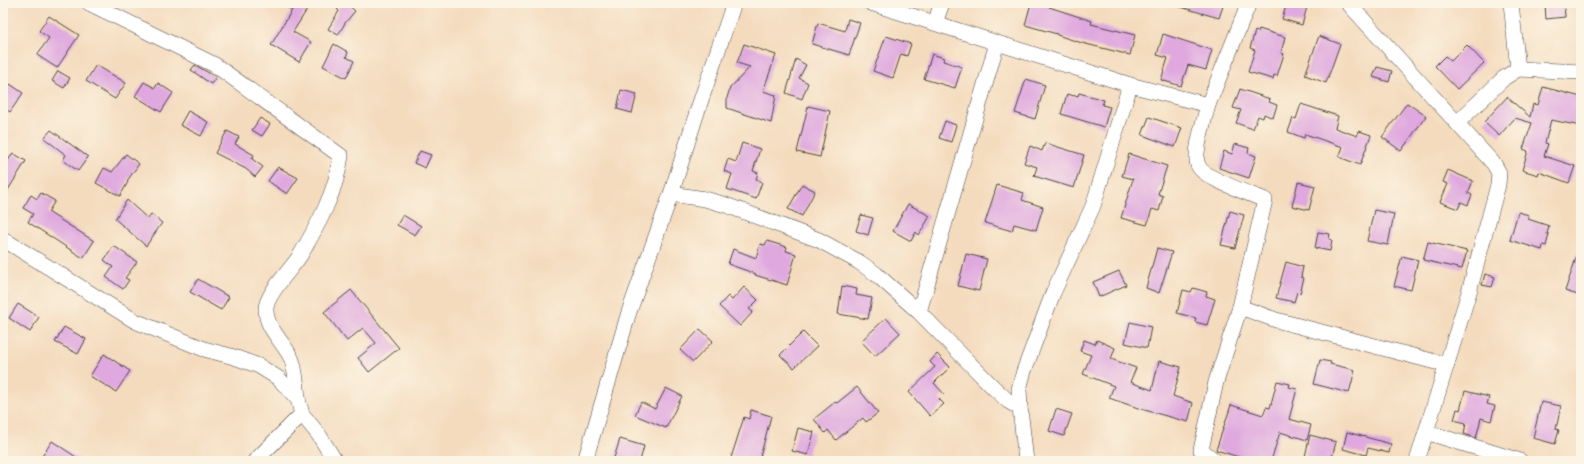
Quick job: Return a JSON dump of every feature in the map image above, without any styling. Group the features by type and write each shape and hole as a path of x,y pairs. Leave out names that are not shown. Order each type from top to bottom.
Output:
{"street":[{"path":"89,3 215,65 341,156 333,193 317,226 300,256 272,292 265,309 269,325 284,345 292,361 300,406 255,461"},
{"path":"585,461 629,312 672,194 699,106 734,3"},
{"path":"871,3 1130,85 1208,105"},
{"path":"935,23 942,3"},
{"path":"1215,461 1201,450 1216,382 1240,307 1265,200 1209,176 1198,166 1196,155 1208,105 1249,3"},
{"path":"1348,3 1494,164 1499,173 1498,185 1471,284 1417,461"},
{"path":"1511,3 1518,69"},
{"path":"919,312 996,43"},
{"path":"1457,123 1504,78 1518,69 1581,72"},
{"path":"1026,461 1019,389 1053,293 1093,206 1130,85"},
{"path":"672,194 705,199 726,205 819,240 859,262 871,270 919,312 994,388 1008,401 1020,408"},
{"path":"3,239 135,321 204,349 234,357 259,366 278,378 300,406 334,461"},
{"path":"1240,307 1276,320 1447,365"},
{"path":"1426,432 1520,461"}],"building":[{"path":"279,3 311,3 293,32 311,42 299,62 271,45 292,10"},
{"path":"343,3 346,3 355,11 345,23 338,35 328,29 339,11 337,9"},
{"path":"1031,3 1050,3 1049,7 1092,21 1091,24 1135,35 1130,55 1082,43 1025,25"},
{"path":"1178,3 1224,3 1219,18 1177,6"},
{"path":"1287,3 1294,3 1307,7 1302,25 1282,19"},
{"path":"1545,3 1564,3 1565,17 1546,19"},
{"path":"49,16 79,35 57,68 37,55 49,38 39,31"},
{"path":"848,19 860,23 849,55 812,44 818,23 845,31"},
{"path":"1259,29 1285,37 1281,53 1284,54 1277,76 1274,75 1273,79 1248,72 1255,50 1250,48 1255,31 1258,32"},
{"path":"1163,34 1212,50 1206,70 1188,65 1181,86 1161,80 1168,58 1157,55"},
{"path":"886,36 911,44 907,56 901,54 893,78 873,71"},
{"path":"1319,36 1340,44 1326,83 1305,75"},
{"path":"334,44 348,52 346,57 354,61 346,78 323,66"},
{"path":"744,44 776,55 763,91 776,95 771,123 727,108 727,98 730,88 750,67 737,63"},
{"path":"1467,45 1484,63 1457,89 1435,66 1445,56 1451,61"},
{"path":"932,54 944,58 943,61 962,67 955,88 924,79"},
{"path":"796,59 806,65 799,78 808,83 802,99 786,93"},
{"path":"96,65 126,83 115,99 86,81"},
{"path":"195,65 216,77 211,84 191,70"},
{"path":"1377,67 1392,71 1389,82 1373,77"},
{"path":"58,71 70,78 64,88 52,81"},
{"path":"1026,79 1045,85 1035,119 1015,113"},
{"path":"144,82 155,88 158,83 173,93 161,112 135,96"},
{"path":"10,84 23,93 10,112 3,107 3,94"},
{"path":"1543,87 1581,97 1581,126 1551,120 1545,143 1548,144 1544,156 1575,166 1569,183 1539,172 1538,175 1522,170 1528,151 1523,149 1532,123 1515,118 1499,136 1484,122 1507,97 1530,117 1533,104 1538,105"},
{"path":"1240,89 1270,99 1269,102 1277,105 1273,118 1264,114 1263,118 1258,116 1253,129 1236,123 1241,110 1233,108"},
{"path":"621,90 637,94 632,113 617,109"},
{"path":"1079,93 1104,100 1102,105 1110,107 1104,127 1061,114 1067,94 1078,96"},
{"path":"1407,103 1426,116 1401,151 1382,137"},
{"path":"1301,104 1338,116 1335,128 1357,136 1359,131 1371,135 1360,165 1339,157 1343,147 1305,134 1304,138 1288,132 1293,118 1296,119"},
{"path":"808,106 830,111 820,157 797,152"},
{"path":"188,111 208,122 201,136 180,125"},
{"path":"1149,117 1182,128 1175,147 1142,135"},
{"path":"260,118 270,124 262,136 252,130"},
{"path":"945,121 956,125 951,142 939,138"},
{"path":"51,130 88,157 78,171 63,160 66,155 44,138"},
{"path":"227,131 239,137 235,144 254,155 252,159 263,167 255,177 246,169 215,153"},
{"path":"742,143 760,149 753,171 758,173 756,179 762,182 756,199 727,189 732,174 724,171 728,159 736,162"},
{"path":"1045,143 1084,155 1074,188 1034,176 1037,167 1024,163 1030,146 1042,151"},
{"path":"1235,144 1249,148 1248,153 1256,156 1249,178 1219,168 1224,151 1232,154"},
{"path":"420,151 431,155 425,168 414,163"},
{"path":"13,153 26,161 3,198 3,168"},
{"path":"126,154 139,164 127,181 128,182 120,196 96,183 104,168 112,172"},
{"path":"1129,154 1167,166 1158,194 1163,196 1159,211 1152,209 1147,225 1121,218 1133,179 1122,176"},
{"path":"278,167 298,178 287,194 268,181"},
{"path":"1448,170 1473,181 1468,193 1472,195 1468,205 1461,202 1458,209 1440,202 1448,184 1443,182"},
{"path":"1298,182 1315,186 1309,210 1292,206"},
{"path":"802,184 815,191 802,216 788,209"},
{"path":"997,185 1024,193 1022,200 1043,207 1036,230 1014,224 1012,231 985,223"},
{"path":"41,193 55,201 48,212 94,241 83,258 28,222 33,214 23,208 31,195 37,199"},
{"path":"127,200 148,219 151,214 162,223 146,246 115,219"},
{"path":"908,204 930,216 919,235 916,232 911,241 893,231"},
{"path":"1374,210 1394,214 1388,245 1367,241"},
{"path":"1230,211 1244,215 1235,248 1221,245"},
{"path":"1518,212 1529,215 1528,219 1549,226 1546,246 1543,245 1542,250 1510,240"},
{"path":"403,215 421,226 415,235 397,225"},
{"path":"861,215 873,218 868,235 856,231"},
{"path":"1318,232 1330,234 1329,239 1332,240 1330,251 1315,248"},
{"path":"767,241 787,247 786,251 796,254 787,285 755,275 756,274 728,264 733,249 756,258 760,244 765,245"},
{"path":"1428,242 1467,251 1462,269 1423,260"},
{"path":"114,246 137,262 125,278 129,280 123,289 106,277 113,267 104,260"},
{"path":"1157,248 1172,252 1159,293 1146,288"},
{"path":"1579,249 1581,249 1581,296 1565,291"},
{"path":"966,254 987,259 979,291 958,286"},
{"path":"1402,256 1418,260 1411,290 1394,286"},
{"path":"1286,262 1303,267 1301,277 1304,278 1300,293 1297,292 1294,302 1276,298"},
{"path":"1119,271 1126,285 1099,297 1093,282"},
{"path":"1485,274 1495,277 1492,287 1482,285"},
{"path":"198,279 229,297 221,310 190,292"},
{"path":"842,286 857,289 856,295 872,298 868,319 838,314"},
{"path":"744,287 758,300 749,309 753,312 740,326 719,306 728,296 732,300"},
{"path":"1193,288 1207,292 1206,296 1215,299 1207,325 1195,322 1196,318 1177,313 1183,290 1191,292"},
{"path":"351,290 399,348 369,372 358,358 376,343 363,328 347,341 324,312"},
{"path":"18,304 39,317 30,332 9,318"},
{"path":"886,318 900,333 875,356 861,341"},
{"path":"1130,322 1151,327 1147,348 1125,343"},
{"path":"64,327 86,339 78,354 55,342"},
{"path":"700,329 713,341 693,362 680,350"},
{"path":"803,332 817,346 794,368 780,355"},
{"path":"1084,340 1095,344 1097,340 1115,348 1111,359 1136,368 1130,382 1152,390 1159,361 1181,367 1173,396 1193,403 1188,422 1141,409 1109,398 1114,386 1083,374 1091,355 1080,351"},
{"path":"104,354 130,371 116,392 90,376"},
{"path":"937,354 950,367 934,383 944,394 939,399 944,404 930,416 909,392 935,367 930,362"},
{"path":"1320,360 1355,370 1349,393 1314,384"},
{"path":"1277,381 1290,384 1289,387 1297,389 1289,419 1311,425 1307,440 1280,432 1271,461 1252,461 1216,450 1231,405 1263,415 1266,407 1270,408"},
{"path":"857,387 878,413 866,422 863,418 836,440 828,430 825,433 814,419"},
{"path":"666,388 682,396 666,428 635,415 641,402 655,409"},
{"path":"1465,391 1489,397 1487,404 1495,406 1491,421 1481,418 1476,438 1464,434 1466,423 1454,420 1457,409 1460,410"},
{"path":"1541,402 1561,406 1556,429 1559,430 1555,444 1533,438"},
{"path":"1056,409 1072,414 1064,436 1049,431"},
{"path":"751,410 771,416 759,461 730,461 744,417 749,419"},
{"path":"798,428 814,432 808,455 792,451"},
{"path":"1347,432 1391,444 1389,453 1368,448 1366,455 1343,449"},
{"path":"1310,435 1336,442 1331,461 1304,461"},
{"path":"620,439 644,446 640,461 613,461"},
{"path":"52,441 82,461 39,461"}]}
